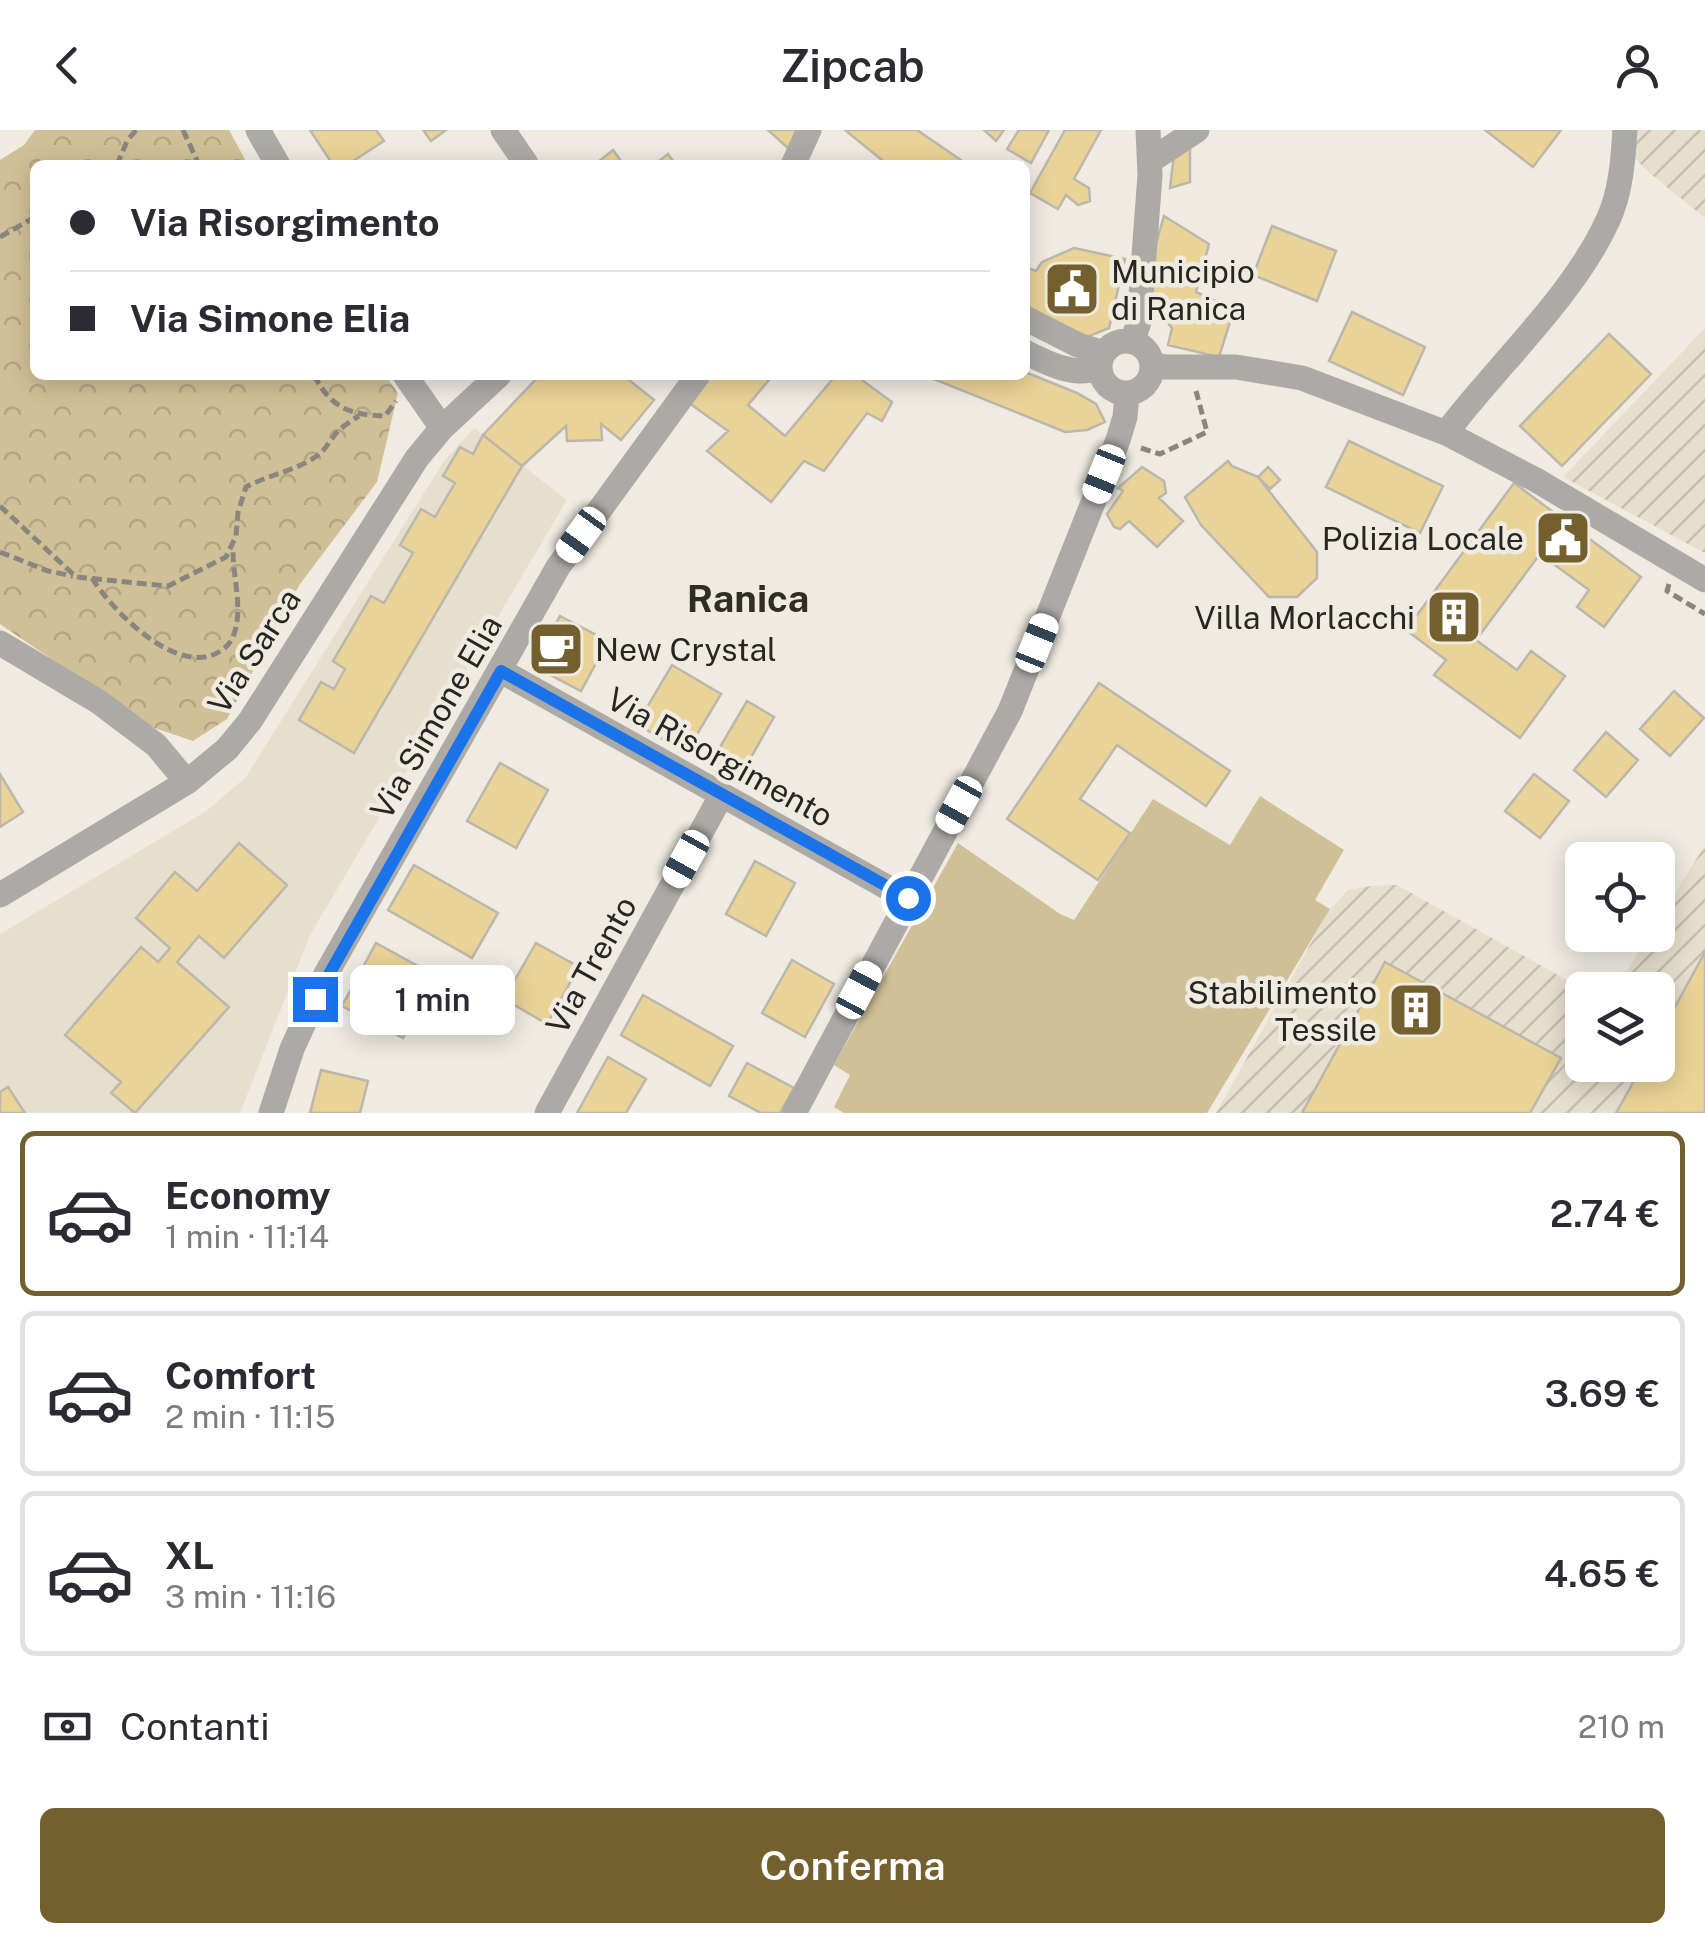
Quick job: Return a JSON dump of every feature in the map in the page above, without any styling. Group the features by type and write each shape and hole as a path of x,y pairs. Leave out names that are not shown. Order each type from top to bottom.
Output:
{"street":[{"path":"258,130 275,160"},
{"path":"502,130 523,160"},
{"path":"795,160 808,130"},
{"path":"1132,342 1139,322 1150,160 1148,130"},
{"path":"1150,160 1197,130"},
{"path":"1446,433 1586,262 1610,217 1622,173 1625,130"},
{"path":"1030,320 1078,344 1102,361 1108,387 1126,394 1146,384 1152,364 1148,354 1132,342 1112,345 1102,361 1086,372 1067,370 1030,354"},
{"path":"1152,364 1236,367 1302,378 1446,433 1536,480 1705,580"},
{"path":"408,380 442,428"},
{"name":"Via Sarca","path":"0,895 187,782 227,750 250,721 402,480 442,428 494,380"},
{"name":"Via Simone Elia","path":"270,1113 292,1048 326,974 558,567 694,380"},
{"path":"794,1113 1010,711 1118,440 1126,394"},
{"path":"0,643 99,702 156,744 187,782"},
{"name":"Via Risorgimento","path":"501,671 908,898"},
{"name":"Via Trento","path":"547,1113 721,796"}],"path":[{"path":"120,160 136,130"},
{"path":"183,130 198,160"},
{"path":"0,237 30,220"},
{"path":"1118,440 1160,454 1207,432 1194,368"},
{"path":"318,380 340,408 359,416 385,416 406,380"},
{"path":"0,552 48,571 76,577 168,586 226,557 246,487 313,459 325,450 336,432 359,416"},
{"path":"0,506 76,577"},
{"path":"92,578 129,623 168,650 188,658 211,658 231,643 238,618 233,542"}],"shaded area":[{"path":"1610,130 1705,130 1705,218 1647,171"},
{"path":"1705,328 1705,553 1563,477"},
{"path":"474,428 567,500 310,935 240,1113 0,1113 0,934 205,812 246,777 444,461"},
{"path":"1705,845 1705,1113 1216,1113 1330,909 1348,890 1371,886 1397,885 1565,979 1565,1082 1675,1082 1675,972 1626,972 1638,952 1675,952 1675,894"}],"green space":[{"path":"35,130 229,130 245,160 30,160 30,380 389,380 398,393 377,482 300,584 227,719 193,741 149,726 0,624 0,160 24,145"},
{"path":"1260,796 1344,850 1315,900 1330,909 1207,1113 844,1113 834,1107 850,1075 834,1065 958,843 1074,920 1153,799 1230,845"}],"building":[{"path":"310,130 376,130 384,141 355,160 330,160"},
{"path":"423,130 446,130 431,141"},
{"path":"768,130 796,130 789,149"},
{"path":"845,130 917,130 961,160 882,160"},
{"path":"984,130 1004,130 996,141"},
{"path":"1019,130 1049,130 1031,163 1007,149"},
{"path":"1065,130 1101,130 1074,179 1089,188 1090,201 1078,205 1066,195 1058,209 1030,193"},
{"path":"1485,130 1561,130 1533,167"},
{"path":"1190,145 1190,182 1170,188 1174,154"},
{"path":"613,150 620,160 600,160"},
{"path":"1164,216 1209,244 1196,292 1234,309 1219,357 1168,345 1172,328 1148,300 1154,251"},
{"path":"1272,226 1336,251 1317,301 1253,275"},
{"name":"Municipio di Ranica","path":"1074,248 1125,259 1109,328 1087,337 1030,309 1030,269 1036,271 1042,262"},
{"path":"1352,312 1425,347 1403,395 1329,361"},
{"path":"1609,334 1651,374 1562,466 1520,426"},
{"path":"1030,374 1096,404 1105,422 1087,430 1065,432 936,380 1030,380"},
{"path":"535,380 629,380 654,400 621,440 601,424 602,440 567,441 566,426 522,466 483,435"},
{"path":"706,380 769,380 748,405 785,436 832,380 862,380 892,402 882,421 867,413 824,471 804,461 771,502 707,451 728,431 689,403"},
{"path":"483,435 522,466 354,753 299,720 321,682 334,689 345,669 333,661 371,596 384,603 413,553 400,545 421,509 435,517 455,483 443,476 460,447 473,454"},
{"path":"1349,441 1443,486 1420,533 1326,487"},
{"path":"1228,461 1258,477 1317,552 1317,578 1297,597 1269,597 1201,525 1185,497"},
{"path":"1142,467 1164,481 1166,493 1159,498 1183,521 1157,547 1129,521 1120,529 1114,527 1107,514 1123,491 1118,488"},
{"path":"1268,467 1280,480 1270,489 1258,477"},
{"name":"Villa Morlacchi","path":"1514,483 1641,577 1604,627 1577,607 1589,590 1540,554 1476,640 1517,670 1531,651 1565,676 1520,738 1434,675 1446,660 1406,630"},
{"path":"560,616 608,641 581,691 533,666"},
{"path":"672,665 721,694 686,753 637,724"},
{"path":"1099,683 1230,771 1206,806 1117,745 1080,799 1130,833 1098,880 1007,819"},
{"path":"1674,691 1704,718 1670,756 1640,729"},
{"path":"747,701 774,717 737,782 709,766"},
{"path":"1606,732 1638,760 1606,797 1574,770"},
{"path":"500,763 548,790 516,848 467,821"},
{"path":"0,774 23,812 0,827"},
{"path":"1534,774 1569,801 1540,838 1505,811"},
{"path":"239,843 287,885 224,958 199,936 177,962 229,1007 135,1113 111,1093 121,1082 65,1035 141,947 158,962 170,948 136,918 175,872 197,891"},
{"path":"755,861 795,883 766,936 726,914"},
{"path":"414,865 498,913 472,958 388,910"},
{"path":"376,943 436,976 403,1038 342,1006"},
{"path":"536,943 579,967 547,1024 504,999"},
{"path":"1705,952 1705,1113 1616,1113 1633,1082 1675,1082 1675,1007"},
{"path":"792,960 834,984 805,1037 762,1013"},
{"name":"Stabilimento Tessile","path":"1385,962 1561,1058 1530,1113 1302,1113"},
{"path":"643,995 733,1046 710,1086 621,1035"},
{"path":"608,1057 646,1079 626,1113 577,1113"},
{"path":"747,1063 794,1088 780,1113 761,1113 729,1096"},
{"path":"321,1070 368,1081 360,1113 310,1113"},
{"path":"8,1087 25,1113 0,1113 0,1092"}],"place":[{"name":"Municipio di Ranica","path":"1072,289"},
{"name":"Polizia Locale","path":"1563,538"},
{"name":"Villa Morlacchi","path":"1454,617"},
{"name":"New Crystal","path":"556,649"},
{"name":"Stabilimento Tessile","path":"1416,1010"}],"district":[{"name":"Ranica","path":"748,598"}],"route":[{"path":"315,999 501,671 908,898"}]}
